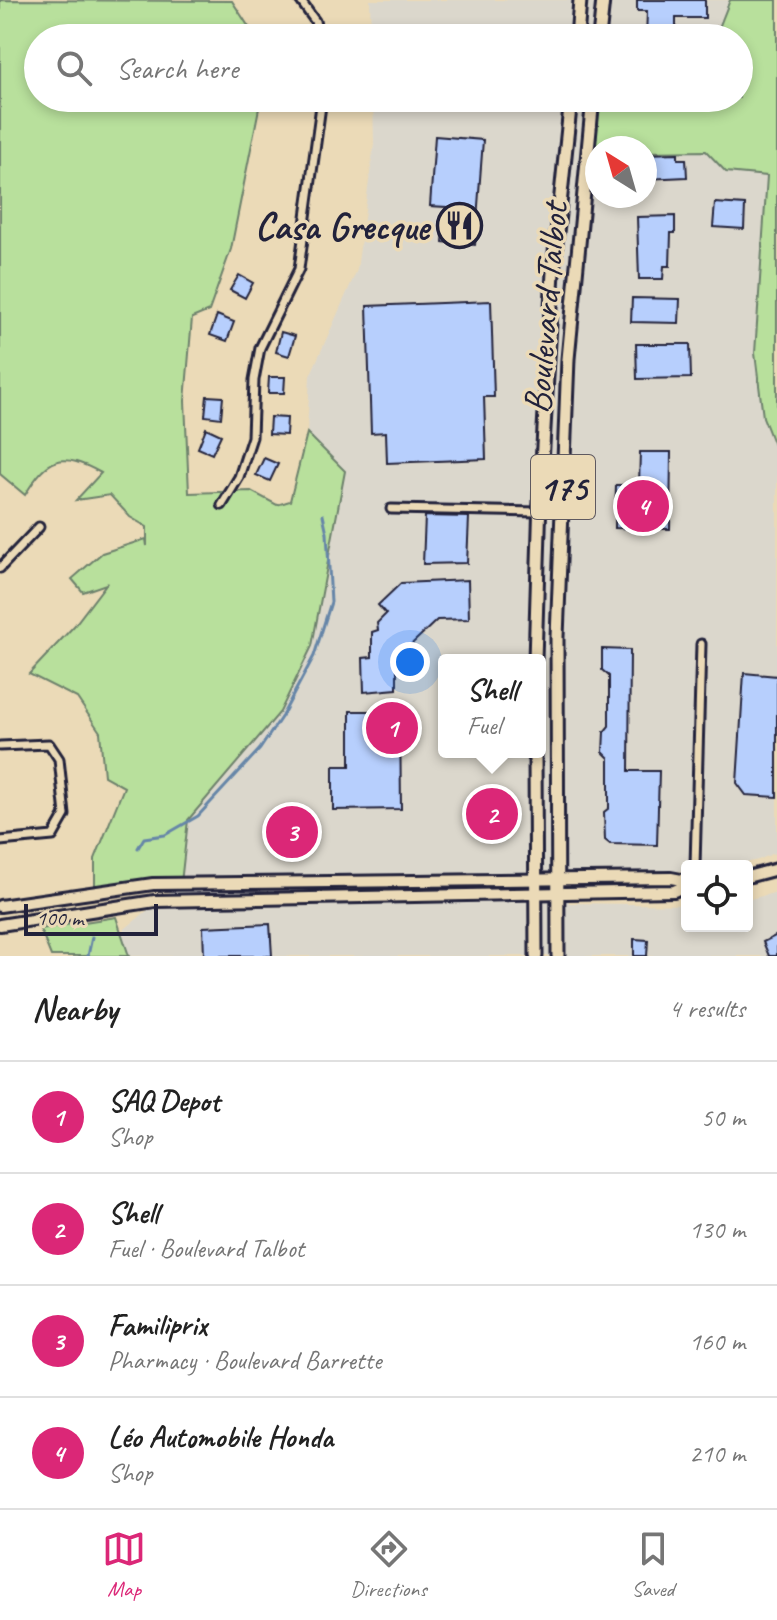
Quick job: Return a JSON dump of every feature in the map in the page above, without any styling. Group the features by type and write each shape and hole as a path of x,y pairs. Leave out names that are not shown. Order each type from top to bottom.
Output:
{"main road":[{"path":"578,24 580,0"},
{"path":"600,24 603,0"},
{"name":"Boulevard Talbot","path":"535,654 553,272 570,112"},
{"name":"Boulevard Talbot","path":"558,956 557,637 568,359 592,112"},
{"path":"535,758 536,956"},
{"path":"753,875 777,869"},
{"path":"0,906 153,884 535,878 671,878 681,881"},
{"path":"0,925 155,901 674,891 681,887"}],"street":[{"path":"300,0 316,24"},
{"path":"222,505 239,477 252,437 254,380 260,348 299,269 320,112"},
{"path":"391,509 540,512"},
{"path":"0,568 39,527"},
{"path":"695,860 701,644"},
{"path":"0,746 49,744 59,759 65,815 53,836 0,841"}],"shaded area":[{"path":"370,0 730,0 721,24 371,24"},
{"path":"373,112 592,112 590,136 585,136 585,208 657,208 657,152 706,151 726,172 767,176 755,353 763,417 777,453 777,852 753,861 681,860 681,871 561,873 569,903 681,905 681,932 753,932 753,898 777,892 777,956 129,956 121,932 181,883 188,820 280,712 345,472 307,433 310,376 357,270 374,144"}],"green space":[{"path":"0,0 232,1 247,24 24,24 24,112 258,112 231,249 209,311 192,318 185,401 189,493 251,491 277,505 290,501 307,433 345,471 312,646 280,712 188,820 181,883 95,890 95,859 124,787 104,776 100,732 77,698 29,674 74,626 106,584 83,592 72,579 102,553 146,539 147,546 147,527 130,517 110,495 76,500 101,473 87,466 65,460 57,462 41,472 25,495 0,474"},
{"path":"730,0 777,0 777,453 763,417 755,353 767,176 726,172 706,151 657,152 657,136 589,136 592,112 753,112 753,24 721,24"},
{"path":"116,917 129,956 51,956 40,929"}],"building":[{"path":"637,0 705,0 705,18 676,18 676,24 647,24 647,11 637,11"},
{"path":"435,136 483,140 475,245 443,242 446,207 430,206"},
{"path":"678,153 678,159 686,159 687,177 657,178 657,154"},
{"path":"715,203 745,205 744,229 713,227"},
{"path":"675,216 670,266 664,266 663,279 639,279 637,217"},
{"path":"239,275 253,283 245,298 230,290"},
{"path":"632,298 680,299 679,323 631,322"},
{"path":"491,301 494,397 484,397 486,459 387,463 386,432 371,433 367,306"},
{"path":"217,315 234,322 227,341 210,335"},
{"path":"281,332 295,336 289,356 276,352"},
{"path":"636,344 690,344 691,378 637,379"},
{"path":"269,377 285,377 284,393 268,393"},
{"path":"207,396 223,397 221,418 205,416"},
{"path":"270,417 287,418 286,435 269,434"},
{"path":"206,428 221,435 212,454 198,448"},
{"path":"640,452 671,452 670,529 615,528 616,485 639,485"},
{"path":"264,458 278,464 270,481 256,475"},
{"path":"425,516 469,517 467,563 423,564"},
{"path":"468,580 469,619 437,620 397,658 397,689 364,692 363,658 372,657 372,632 378,630 377,623 386,614 378,605 401,583"},
{"path":"602,649 630,650 629,771 659,771 657,845 610,844 605,840 604,812 609,808 609,758 603,752 604,732 609,726 609,676 602,670"},
{"path":"744,673 777,676 777,797 746,795 737,783"},
{"path":"350,711 400,711 401,809 333,810 333,766 350,766"},
{"path":"474,792 488,792 489,805 509,805 509,822 474,822"},
{"path":"288,808 288,813 309,812 310,850 274,851 273,813"},
{"path":"270,924 272,956 204,956 203,927"},
{"path":"777,935 777,956 769,956 763,942"},
{"path":"634,939 648,940 647,956 634,956"}],"waterway":[{"path":"138,848 144,838 165,835 198,816 260,749 282,716 314,656 331,602 323,515"},
{"path":"88,956 92,937"}],"place":[{"name":"Casa Grecque","path":"460,226"},
{"name":"Léo Automobile Honda","path":"643,506"},
{"name":"SAQ Depot","path":"392,728"},
{"name":"Shell","path":"492,814"},
{"name":"Familiprix","path":"292,832"}]}
